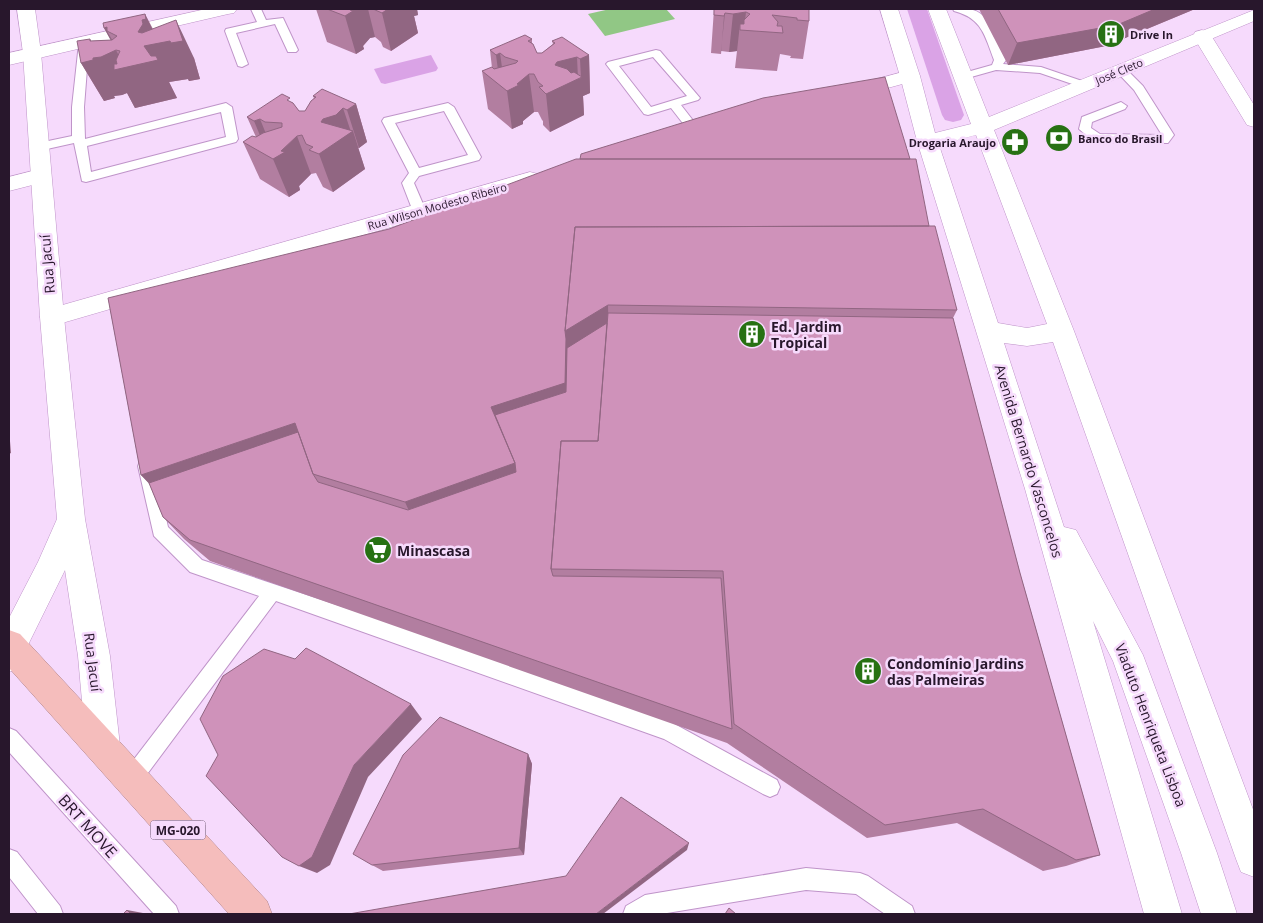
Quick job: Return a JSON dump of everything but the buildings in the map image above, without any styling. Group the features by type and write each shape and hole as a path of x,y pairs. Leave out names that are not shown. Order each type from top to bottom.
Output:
{"highway":[{"path":"9,649 102,746"},
{"name":"MG-020","path":"102,746 254,914"}],"main road":[{"path":"9,58 228,9"},
{"name":"Avenida Bernardo Vasconcelos","path":"889,9 910,76 927,141 1039,489 1163,914"},
{"path":"938,9 1247,816 1254,859"},
{"name":"Rua Jacuí","path":"31,10 40,176 71,519 94,656 102,746"},
{"name":"José Cleto","path":"927,141 984,127 1254,14"},
{"path":"1202,36 1254,121"},
{"path":"836,96 910,76"},
{"name":"Rua Wilson Modesto Ribeiro","path":"52,317 553,172"},
{"path":"9,184 40,176"},
{"path":"988,331 1027,337 1062,331"},
{"name":"Viaduto Henriqueta Lisboa","path":"1039,489 1127,655 1199,853 1219,914"},
{"name":"Rua Jacuí","path":"9,649 50,569 71,519"}],"lane":[{"path":"256,9 263,24"},
{"path":"958,9 976,13 983,21 1000,60 996,67"},
{"path":"242,64 230,31 279,20 292,50"},
{"path":"38,147 79,141 226,107 232,139 86,178 79,141 78,107 85,41"},
{"path":"656,53 694,98 674,104 648,111 612,64 656,53"},
{"path":"964,76 996,67 1041,70 1084,86"},
{"path":"1121,70 1140,88 1168,135 1164,140 1097,138 1085,129 1086,120 1121,106"},
{"path":"674,104 696,132"},
{"path":"415,173 388,121 448,107 475,157 415,173 408,183 419,211"},
{"path":"142,446 160,531 196,566 669,731 770,787"},
{"path":"132,778 273,592"},
{"name":"BRT MOVE","path":"9,738 168,914"},
{"path":"9,860 52,914"},
{"path":"634,914 645,906 806,879 860,884 904,914"}],"green space":[{"path":"610,9 666,9 675,19 605,36 588,14"}],"shaded area":[{"path":"431,55 438,68 436,71 385,84 381,83 374,69"}],"waterway":[{"path":"917,9 953,115"}],"place":[{"name":"Drive In","path":"1111,34"},
{"name":"Banco do Brasil","path":"1059,138"},
{"name":"Drogaria Araujo","path":"1015,142"},
{"name":"Ed. Jardim Tropical","path":"752,334"},
{"name":"Minascasa","path":"378,550"},
{"name":"Condomínio Jardins das Palmeiras","path":"868,671"}]}
